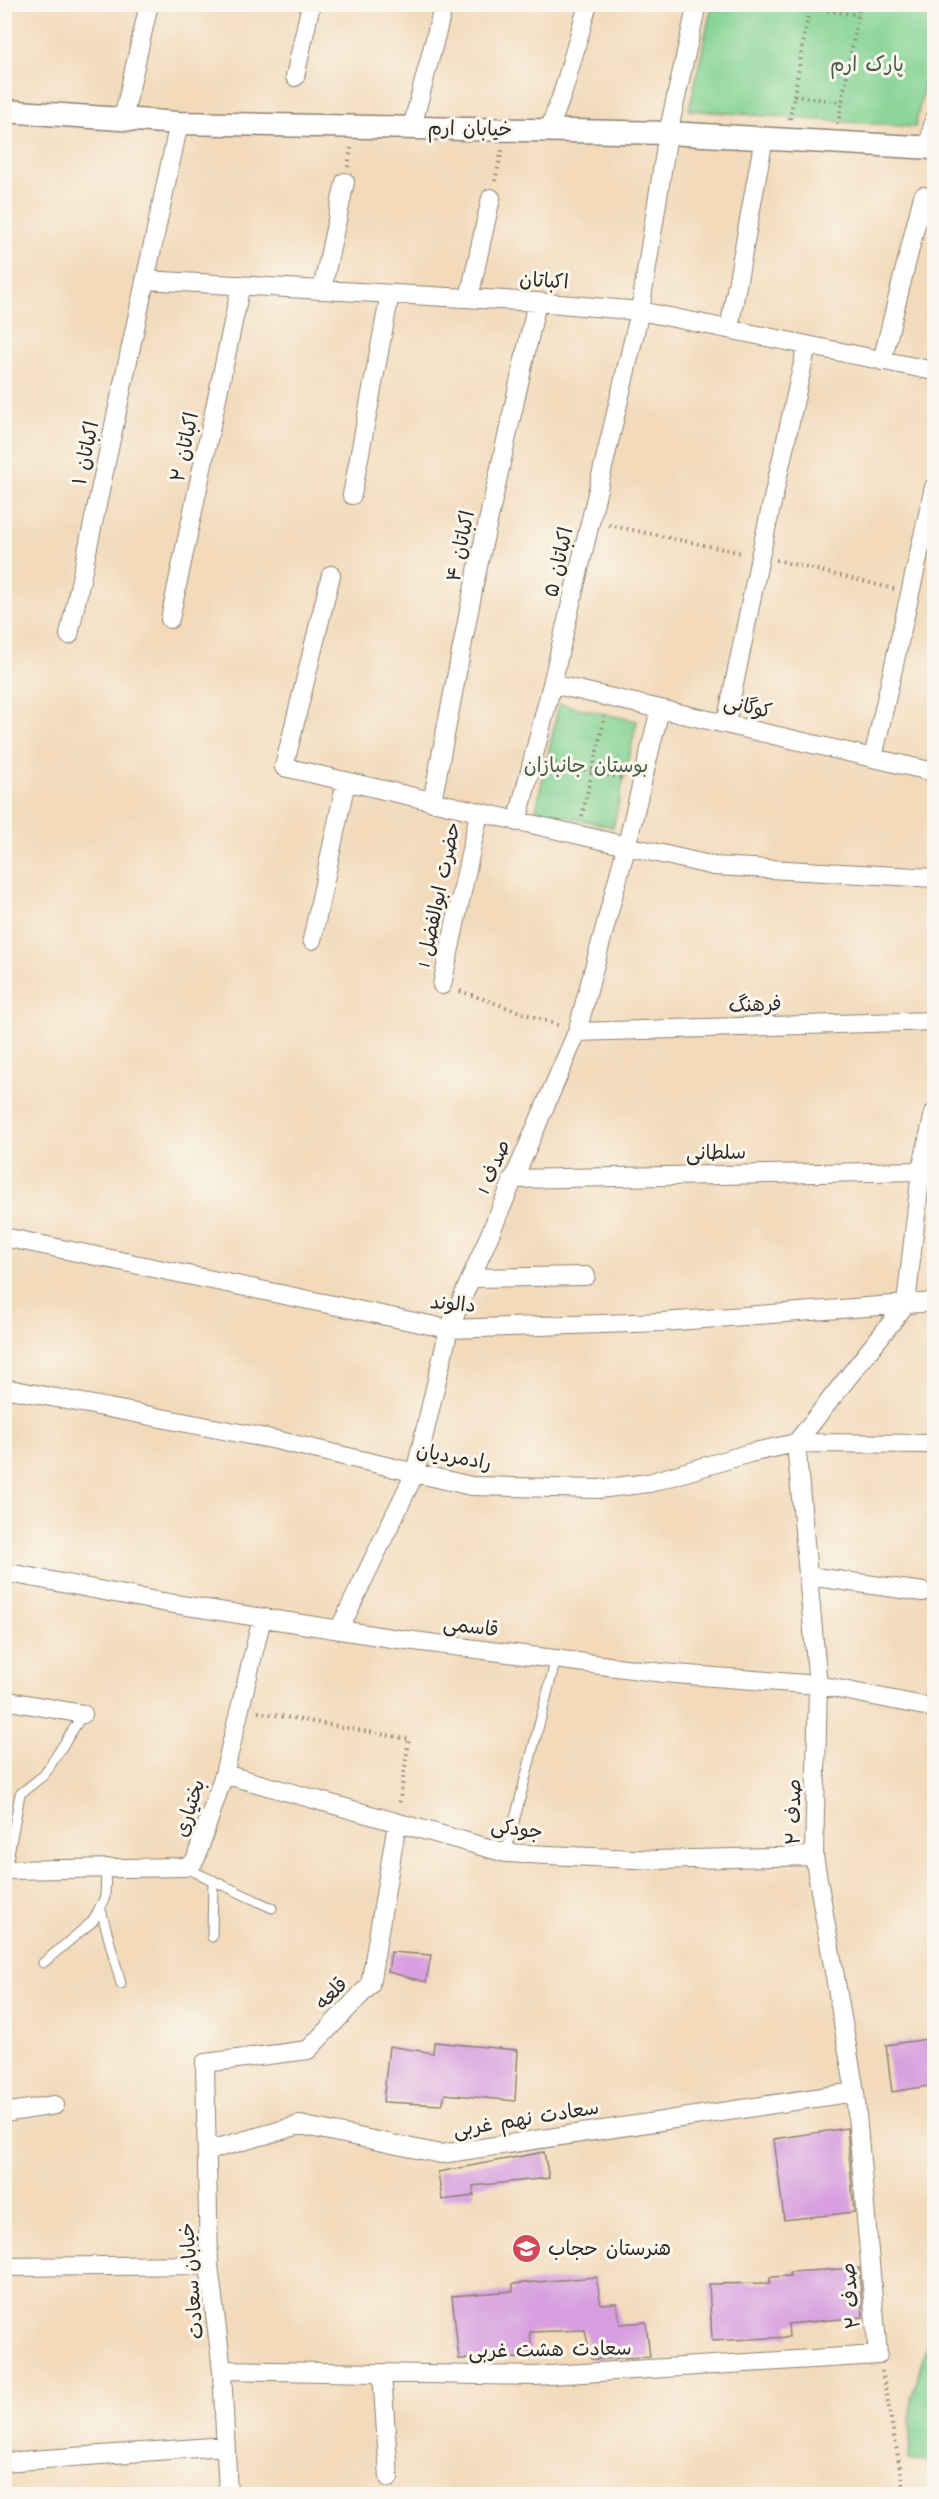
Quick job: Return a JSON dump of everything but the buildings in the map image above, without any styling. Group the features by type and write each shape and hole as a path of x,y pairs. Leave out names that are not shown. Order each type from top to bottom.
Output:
{"street":[{"path":"123,119 149,4"},
{"path":"295,77 311,4"},
{"path":"412,127 444,4"},
{"path":"549,130 588,4"},
{"name":"اکباتان ۵","path":"517,822 640,311 668,133 697,4"},
{"name":"خیابان ارم","path":"4,111 179,123 668,133 932,148"},
{"path":"932,148 934,120"},
{"name":"اکباتان ۱","path":"69,635 179,123"},
{"path":"729,330 764,138"},
{"path":"322,290 345,182"},
{"path":"882,361 923,196"},
{"path":"469,298 491,198"},
{"name":"اکباتان","path":"145,280 537,302 640,311 934,371"},
{"name":"اکباتان ۲","path":"170,619 241,285"},
{"path":"352,495 390,294"},
{"name":"اکباتان ۴","path":"432,802 475,580 537,302"},
{"path":"726,724 760,556 807,345"},
{"path":"873,758 934,487"},
{"path":"331,575 284,767 626,848 714,866 934,878"},
{"name":"کوگانی","path":"552,684 934,772"},
{"name":"صدف 1","path":"339,1630 415,1473 449,1329 577,1032 660,709"},
{"path":"312,940 346,781"},
{"name":"حضرت ابوالفضل 1","path":"442,985 478,813"},
{"name":"فرهنگ","path":"577,1032 934,1021"},
{"path":"796,1443 906,1304 921,1171 934,1113"},
{"name":"سلطانی","path":"512,1179 921,1171"},
{"name":"دالوند","path":"4,1237 449,1329 663,1322 934,1302"},
{"path":"471,1278 586,1276"},
{"name":"رادمردیان","path":"4,1388 276,1440 471,1486 598,1489 649,1484 750,1453 796,1443 934,1444"},
{"name":"صدف ۲","path":"796,1443 818,1685 814,1856 855,2092 878,2355"},
{"name":"قاسمی","path":"4,1572 162,1602 339,1630 663,1673 818,1685 934,1708"},
{"path":"808,1576 923,1592"},
{"name":"بختیاری","path":"5,1870 184,1867 192,1864 224,1774 262,1618"},
{"path":"4,1700 83,1714"},
{"name":"جودکی","path":"224,1774 506,1853 656,1860 814,1856"},
{"name":"قلعه","path":"205,2063 308,2050 370,1985 396,1822"},
{"name":"خیابان سعادت","path":"205,2063 209,2265 222,2370 228,2494"},
{"name":"سعادت نهم غربی","path":"207,2151 300,2125 441,2154 855,2092"},
{"path":"4,2113 55,2105"},
{"path":"4,2267 209,2265"},
{"name":"سعادت هشت غربی","path":"222,2370 534,2376 878,2355"},
{"path":"382,2373 389,2478"},
{"path":"4,2462 225,2446"}],"lane":[{"path":"506,1853 556,1659"},
{"path":"5,1870 20,1794 44,1774 83,1714"},
{"path":"184,1867 272,1908"},
{"path":"43,1963 93,1921 105,1897 106,1869"},
{"path":"212,1937 213,1880"},
{"path":"100,1906 121,1984"}],"path":[{"path":"835,142 860,4"},
{"path":"881,4 934,15"},
{"path":"786,140 810,6 858,15"},
{"path":"794,96 842,102"},
{"path":"345,182 355,126"},
{"path":"491,198 507,129"},
{"path":"577,836 609,697"},
{"path":"533,756 642,783"},
{"name":"حضرت ابوالفضل 1","path":"442,985 577,1032"},
{"path":"240,1709 409,1739 396,1822"},
{"path":"878,2355 888,2391 905,2494"}],"green space":[{"name":"پارک ارم","path":"712,5 934,5 934,39 915,127 689,110"},
{"name":"بوستان جانبازان","path":"559,704 637,721 613,827 536,810"},
{"path":"934,2320 934,2463 909,2460 911,2400"}],"place":[{"name":"هنرستان حجاب","path":"527,2248"}]}
